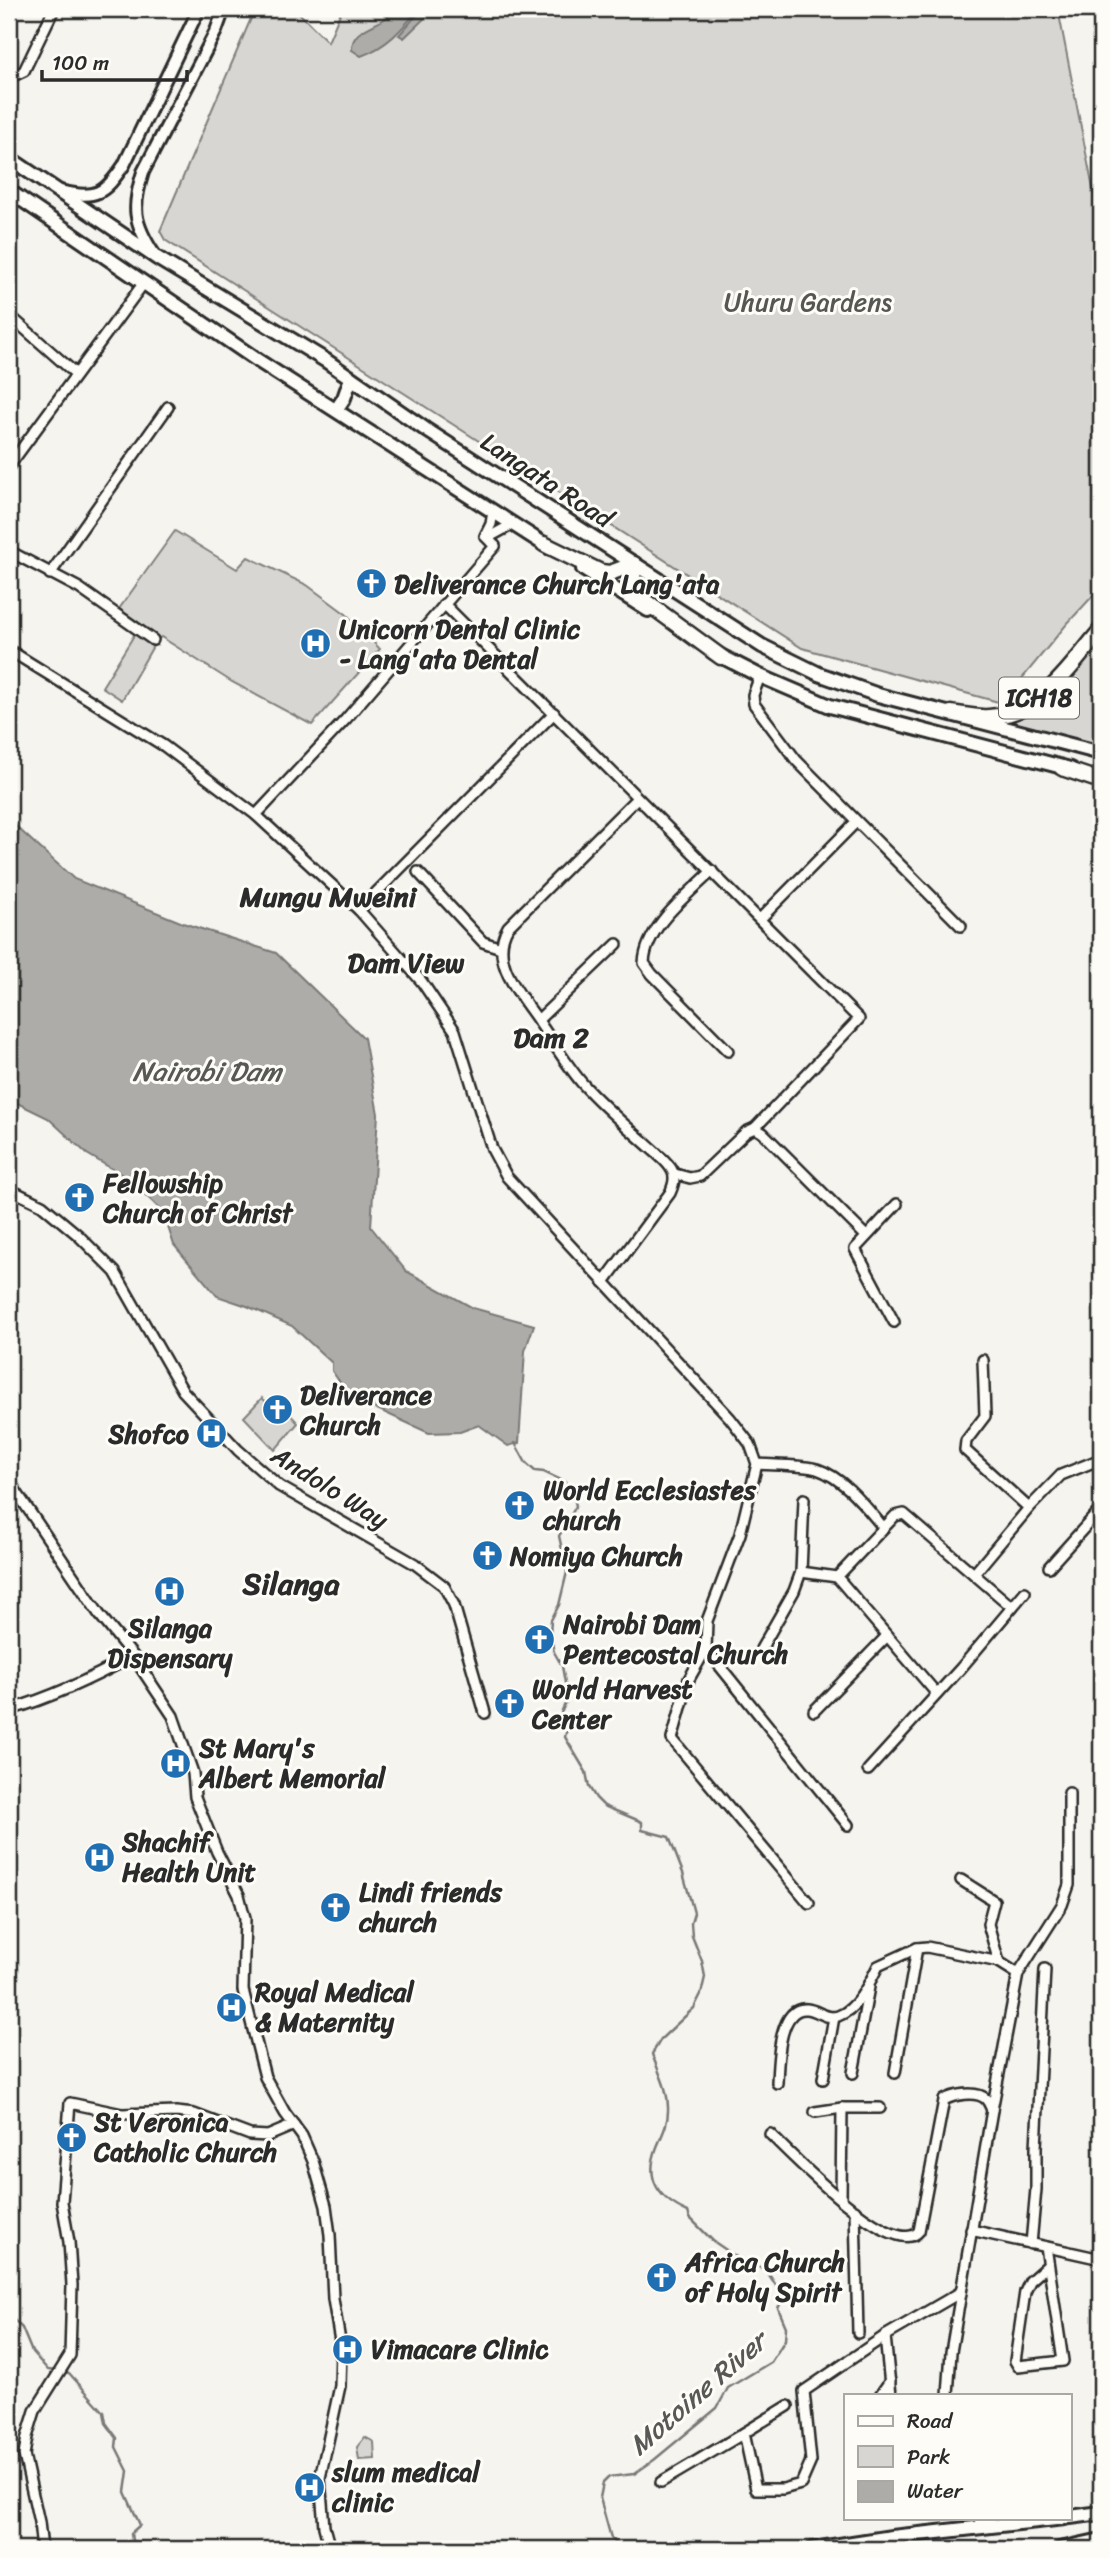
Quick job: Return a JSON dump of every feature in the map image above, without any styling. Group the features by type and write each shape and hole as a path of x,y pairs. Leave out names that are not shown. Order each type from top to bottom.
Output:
{"main road":[{"path":"1100,9 1101,19"},
{"name":"Langata Road","path":"9,158 157,258 351,378 425,429 762,646 819,674 878,695 1101,753"},
{"name":"Langata Road","path":"9,191 143,284 721,657 830,706 1062,768"},
{"path":"336,410 344,398 351,378"},
{"path":"544,544 601,572 610,573 635,564 633,583 638,597 721,657"},
{"name":"ICH18","path":"951,713 987,718 1005,715 1027,706 1066,676 1101,630"},
{"path":"1062,768 1101,779"},
{"path":"1072,2516 1101,2513"},
{"path":"813,2549 1045,2520"},
{"path":"851,2549 866,2547 892,2537"},
{"path":"1060,2549 1101,2540"}],"street":[{"path":"9,78 24,71 54,9"},
{"path":"58,190 77,196 94,195 107,187 124,165 199,9"},
{"path":"157,258 137,225 136,197 143,172 216,31 224,9"},
{"path":"9,466 143,284"},
{"path":"9,315 76,374"},
{"path":"50,574 168,407"},
{"path":"493,511 485,536 495,546"},
{"path":"495,546 489,538 513,524"},
{"path":"256,815 346,719 495,546"},
{"path":"9,551 79,588 153,640"},
{"path":"444,604 590,747 637,798 761,918 859,1019 755,1128 746,1132 700,1176 690,1178 675,1174"},
{"path":"9,650 164,746 256,815 359,910 422,982 455,1031 492,1149 507,1177 730,1418 750,1444 757,1464 740,1534 707,1620 706,1650 689,1679 672,1739 809,1903"},
{"path":"760,676 752,695 758,710 796,760 961,926"},
{"path":"359,910 554,713"},
{"path":"604,1282 670,1193 675,1174 664,1160 581,1082 513,985 503,961 501,948 508,927 637,798"},
{"path":"761,918 856,822"},
{"path":"712,871 659,927 649,943 645,965 728,1051"},
{"path":"418,872 483,942 501,948"},
{"path":"538,1020 617,944"},
{"path":"755,1128 866,1236"},
{"name":"Andolo Way","path":"9,1189 42,1205 78,1235 115,1272 183,1391 238,1450 279,1486 415,1564 444,1586 454,1605 485,1713"},
{"path":"894,1322 856,1253 857,1246 897,1204"},
{"path":"983,1360 985,1416 966,1441 965,1450 1029,1508"},
{"path":"974,1574 1029,1508 1064,1473 1101,1459"},
{"path":"757,1464 815,1468 828,1474 866,1507 883,1527"},
{"path":"9,1481 99,1614 133,1656 173,1716 194,1773 195,1797 217,1852 239,1895 245,1919 243,1990 265,2077 302,2136 313,2161 326,2206 341,2347 340,2386 320,2477 324,2527 330,2549"},
{"path":"761,1649 794,1591 801,1573 804,1499"},
{"path":"1049,1567 1101,1509"},
{"path":"837,1577 895,1516 908,1516 1012,1607"},
{"path":"801,1573 837,1577 937,1694"},
{"path":"868,1770 1026,1592"},
{"path":"814,1712 887,1636"},
{"path":"706,1650 848,1825"},
{"path":"9,1710 43,1700 99,1675 133,1656"},
{"path":"948,2394 951,2352 971,2230 1018,1973 1062,1905 1069,1885 1069,1793"},
{"path":"961,1880 994,1901 988,1924 999,1962"},
{"path":"777,2083 787,2020 806,2009 827,2017 838,2017 850,2008 869,1985 878,1966 917,1948 927,1947 999,1962 1018,1973"},
{"path":"895,2073 917,1948"},
{"path":"1031,2244 1036,2189 1045,1969"},
{"path":"853,2073 869,1985"},
{"path":"823,2079 834,2017"},
{"path":"770,2134 815,2179 855,2210 899,2237 914,2237 919,2231 944,2100 953,2095 978,2095 985,2099 992,2110"},
{"path":"42,2549 39,2522 24,2455 35,2411 70,2355 72,2285 69,2242 62,2202 70,2104 122,2114 194,2114 250,2135 268,2136 294,2125"},
{"path":"815,2112 842,2108 880,2108"},
{"path":"842,2108 842,2200"},
{"path":"855,2210 858,2333"},
{"path":"971,2230 1101,2259"},
{"path":"1046,2247 1063,2361 1018,2366 1015,2361 1025,2292 1030,2281 1047,2266"},
{"path":"744,2433 755,2489 801,2484 811,2461 804,2391 885,2336 961,2292"},
{"path":"885,2336 891,2394"},
{"path":"881,2394 890,2381"},
{"path":"661,2482 788,2406"},
{"path":"984,2520 1000,2526"}],"green space":[{"name":"Uhuru Gardens","path":"255,9 295,9 328,42 342,9 1058,9 1101,230 1101,587 1002,703 802,648 165,240 160,231"},
{"path":"175,531 237,569 248,557 307,585 346,614 380,649 312,725 232,682 161,637 156,641 122,700 102,687 141,624 119,609"},
{"path":"1101,638 1101,750 996,722 1009,719"},
{"path":"262,1398 281,1415 289,1413 298,1423 275,1450 244,1417"},
{"path":"365,2437 374,2442 375,2459 359,2460 357,2447"}],"water":[{"path":"393,9 419,9 379,48 361,56 352,50 353,42 362,31 383,20"},
{"path":"422,9 434,9 404,38 399,35"},
{"name":"Nairobi Dam","path":"9,820 74,879 183,923 276,953 364,1038 378,1114 371,1227 406,1271 473,1308 534,1325 525,1351 519,1443 508,1446 479,1425 460,1432 429,1433 377,1409 356,1405 332,1371 332,1363 292,1326 217,1296 174,1245 163,1212 129,1179 87,1154 48,1118 9,1099"}],"waterway":[{"name":"Motoine River","path":"515,1443 526,1463 535,1471 544,1472 565,1482 576,1506 559,1536 567,1572 559,1605 551,1620 550,1633 554,1652 562,1666 568,1699 560,1719 567,1729 565,1737 586,1772 589,1787 604,1806 642,1822 642,1830 669,1837 694,1913 691,1923 692,1936 705,1977 694,2008 661,2039 652,2054 668,2103 666,2125 653,2159 653,2179 662,2194 688,2212 690,2218 713,2241 738,2258 766,2270 784,2298 778,2308 786,2327 785,2340 771,2362 728,2388 717,2408 654,2460 634,2474 609,2477 603,2483 600,2498 611,2538 622,2549"},
{"path":"9,2315 22,2328 32,2352 48,2370 56,2371"},
{"path":"63,2372 69,2373 104,2412 106,2423 117,2438 116,2447 128,2471 125,2492 140,2525 131,2533 132,2541 149,2549"}],"place":[{"name":"Deliverance Church Lang'ata","path":"371,584"},
{"name":"Unicorn Dental Clinic - Lang'ata Dental","path":"316,644"},
{"name":"Fellowship Church of Christ","path":"80,1198"},
{"name":"Deliverance Church","path":"277,1410"},
{"name":"Shofco","path":"212,1434"},
{"name":"World Ecclesiastes church","path":"520,1505"},
{"name":"Nomiya Church","path":"487,1556"},
{"name":"Silanga Dispensary","path":"170,1592"},
{"name":"Nairobi Dam Pentecostal Church","path":"540,1639"},
{"name":"World Harvest Center","path":"509,1704"},
{"name":"St Mary's Albert Memorial","path":"176,1763"},
{"name":"Shachif Health Unit","path":"99,1857"},
{"name":"Lindi friends church","path":"336,1907"},
{"name":"Royal Medical & Maternity","path":"232,2007"},
{"name":"St Veronica Catholic Church","path":"71,2137"},
{"name":"Africa Church of Holy Spirit","path":"662,2277"},
{"name":"Vimacare Clinic","path":"348,2349"},
{"name":"slum medical clinic","path":"309,2487"}],"district":[{"name":"Mungu Mweini","path":"328,896"},
{"name":"Dam View","path":"406,962"},
{"name":"Dam 2","path":"551,1037"},
{"name":"Silanga","path":"291,1584"}]}
